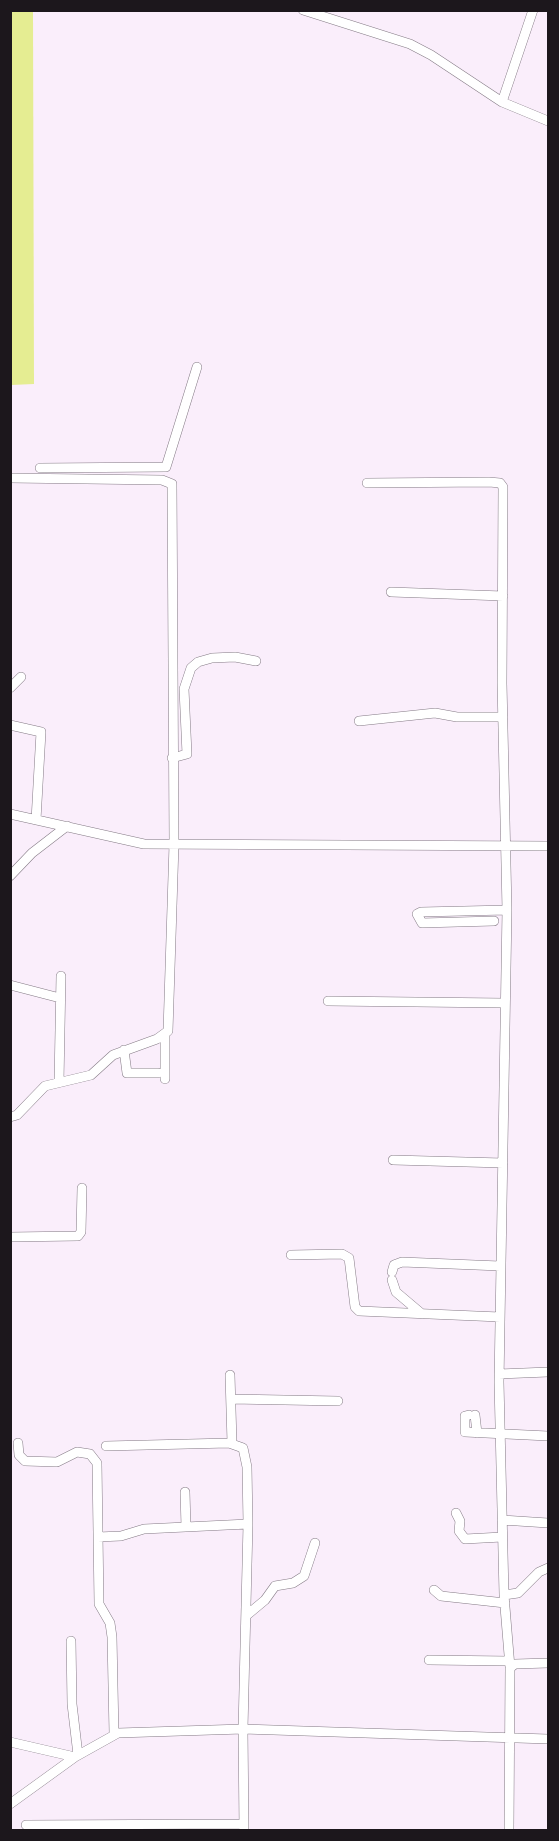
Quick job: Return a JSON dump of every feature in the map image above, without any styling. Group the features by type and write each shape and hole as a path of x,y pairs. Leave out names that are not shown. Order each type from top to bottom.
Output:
{"street":[{"path":"303,10 410,45 431,55 502,102 549,122"},
{"path":"502,102 532,10"},
{"path":"40,468 166,467 197,367"},
{"path":"10,478 162,480 172,484 174,844 170,1013 169,1028 165,1035 161,1076 127,1073 124,1050"},
{"path":"367,483 502,484 507,910 499,1374 504,1599 510,1664 509,1830"},
{"path":"391,592 503,596"},
{"path":"172,758 184,757 187,754 183,689 191,668 198,662 212,658 235,657 256,661"},
{"path":"10,688 21,677"},
{"path":"359,721 435,713 457,717 503,717"},
{"path":"10,725 41,732 36,820"},
{"path":"10,814 131,843 549,846"},
{"path":"10,876 32,853 67,826"},
{"path":"494,921 422,923 417,916 421,912 507,910"},
{"path":"59,1082 61,976"},
{"path":"10,985 60,998"},
{"path":"328,1001 504,1003"},
{"path":"10,1117 17,1115 42,1088 91,1075 110,1057 165,1035"},
{"path":"393,1160 503,1162"},
{"path":"10,1237 78,1236 81,1232 82,1188"},
{"path":"291,1255 342,1254 349,1258 355,1307 359,1311 500,1317"},
{"path":"422,1314 396,1292 392,1276 394,1266 402,1262 500,1266"},
{"path":"499,1374 549,1372"},
{"path":"230,1376 232,1443"},
{"path":"231,1399 338,1401"},
{"path":"472,1415 477,1433 549,1436"},
{"path":"18,1443 19,1455 25,1461 57,1462 77,1452 90,1454 98,1467 99,1605 110,1623 112,1636 114,1734"},
{"path":"26,1825 244,1827 243,1729 248,1524 245,1456 241,1446 232,1443 106,1446"},
{"path":"185,1492 186,1527"},
{"path":"456,1513 460,1523 459,1531 465,1539 502,1537"},
{"path":"502,1520 549,1523"},
{"path":"98,1538 123,1536 138,1529 248,1524"},
{"path":"247,1615 265,1600 274,1587 294,1582 304,1576 315,1543"},
{"path":"434,1590 441,1596 504,1599 518,1593 539,1572 549,1569"},
{"path":"71,1641 72,1715 76,1756"},
{"path":"429,1660 549,1664"},
{"path":"10,1804 76,1756 114,1734 127,1731 243,1729 549,1739"},
{"path":"10,1742 76,1756"}],"green space":[{"path":"10,11 33,11 34,384 11,385"}]}
